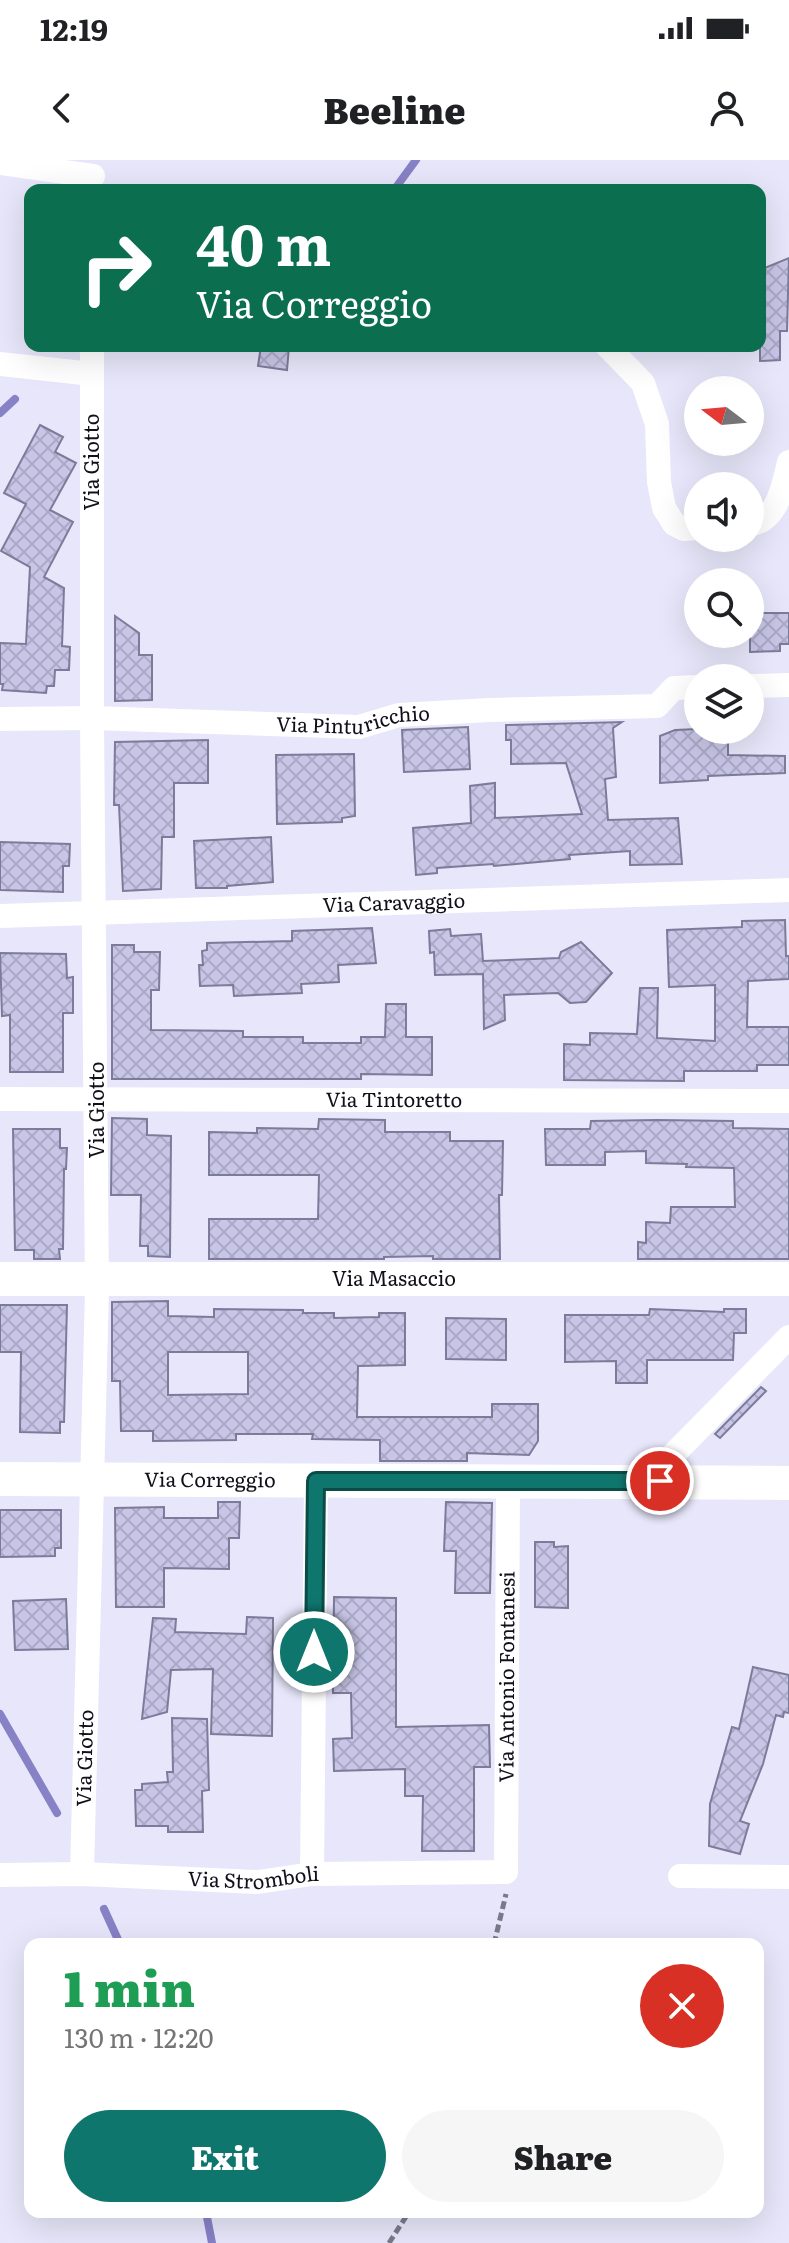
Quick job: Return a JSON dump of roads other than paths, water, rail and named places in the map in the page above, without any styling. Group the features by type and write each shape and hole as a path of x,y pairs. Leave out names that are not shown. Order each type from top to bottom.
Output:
{"street":[{"path":"0,163 93,175"},
{"name":"Via Giotto","path":"82,1874 97,1279 92,352"},
{"path":"613,352 643,383 657,424 659,482 664,508 674,524 684,529"},
{"path":"0,364 92,374"},
{"path":"764,520 770,516 789,462"},
{"path":"764,686 789,685"},
{"name":"Via Pinturicchio","path":"0,719 92,718 359,727 399,715 657,706 684,689"},
{"name":"Via Caravaggio","path":"0,916 789,890"},
{"name":"Via Tintoretto","path":"0,1099 789,1101"},
{"name":"Via Masaccio","path":"0,1279 789,1279"},
{"path":"660,1481 665,1463 789,1337"},
{"name":"Via Correggio","path":"0,1479 789,1483"},
{"path":"312,1874 316,1481"},
{"name":"Via Antonio Fontanesi","path":"506,1872 508,1483"},
{"name":"Via Stromboli","path":"0,1875 82,1874 258,1882 312,1874 506,1872"},
{"path":"680,1876 789,1877"}],"waterway":[{"path":"398,184 416,160"},
{"path":"0,413 15,399"},
{"path":"0,1714 57,1813"},
{"path":"104,1909 117,1938"},
{"path":"207,2218 212,2243"}]}
